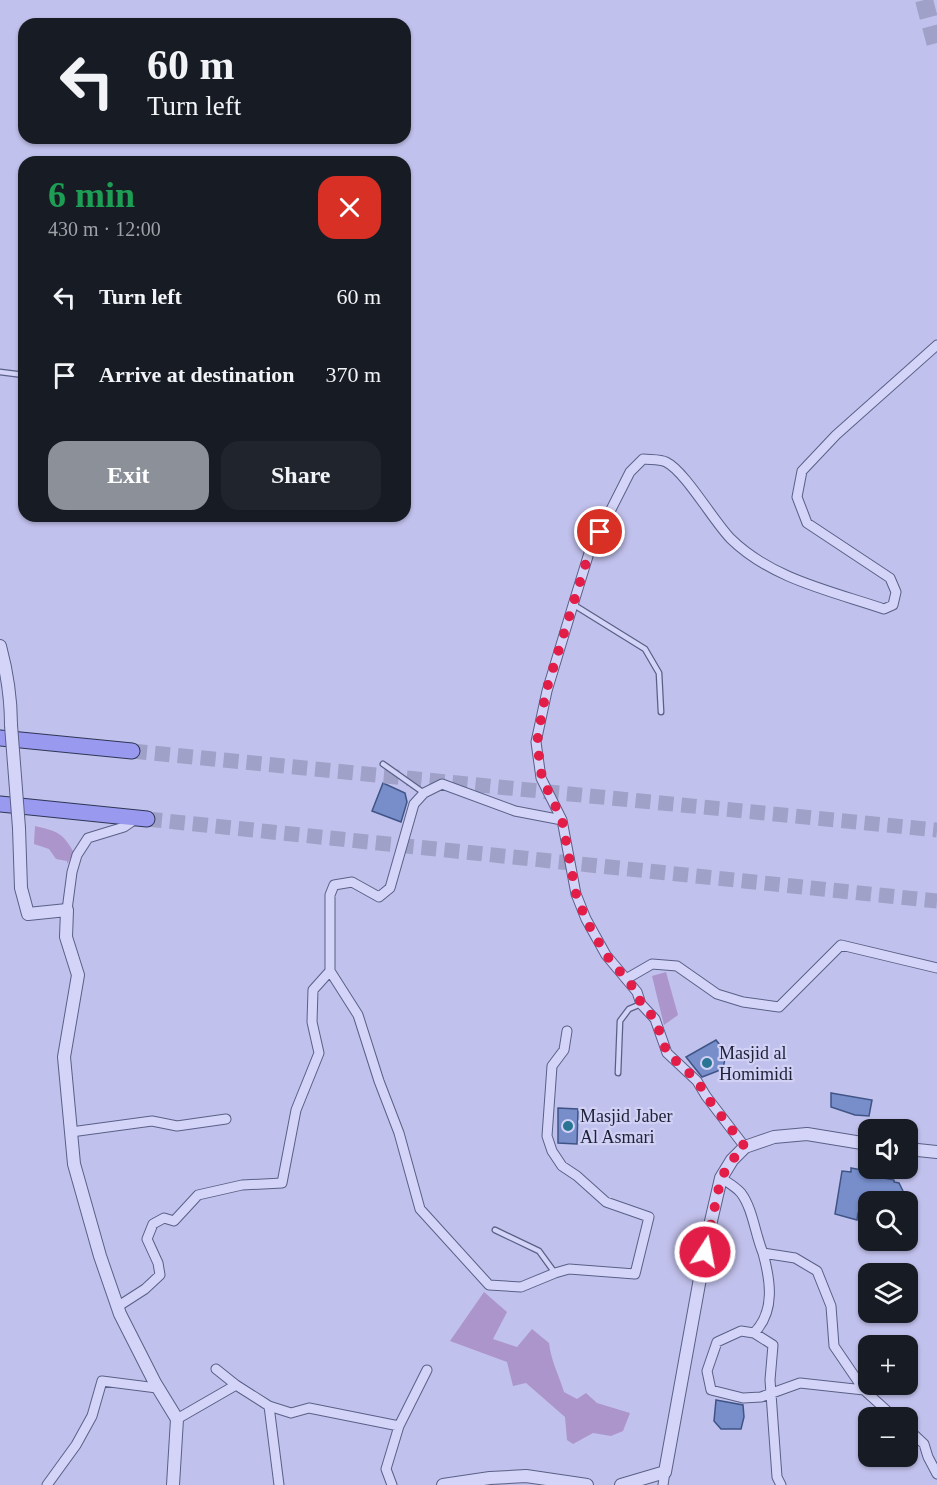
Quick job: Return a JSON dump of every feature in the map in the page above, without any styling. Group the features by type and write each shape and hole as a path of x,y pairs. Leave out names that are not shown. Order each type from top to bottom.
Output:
{"main road":[{"path":"0,738 132,751"},
{"path":"0,804 142,818"}],"street":[{"path":"745,1147 706,1096 697,1080 667,1053 655,1019 641,1004 637,992 606,955 586,920 576,894 562,820 542,778 537,742 546,691 589,553 630,472 643,459 666,462 678,471 730,537 755,559 790,577 884,609 893,605 896,592 890,578 807,523 797,497 802,471 836,435 937,345"},
{"path":"0,646 6,669 6,702 11,725 20,828 21,888 28,914 67,910"},
{"path":"562,820 515,811 442,784 424,794 414,804 390,888 380,897 352,882 334,885 330,895 330,971 358,1016 379,1082 399,1133 420,1209 489,1285 522,1287 569,1269 635,1274 649,1216 606,1202 562,1166 552,1151 547,1136 552,1066 564,1050 567,1031"},
{"path":"142,818 124,827 88,838 77,855 72,872 66,937 78,975 64,1057 74,1164 86,1210 117,1307 157,1388 177,1419 173,1485"},
{"path":"626,979 652,964 678,966 717,994 743,1002 779,1007 841,945 937,968"},
{"path":"117,1307 145,1289 160,1275 158,1263 147,1239 153,1224 164,1218 174,1221 198,1195 242,1185 282,1183 296,1110 319,1053 312,1022 313,990 330,971"},
{"path":"71,1132 152,1121 177,1126 226,1119"},
{"path":"663,1485 708,1234 721,1178 732,1160 745,1147 774,1137 807,1134 858,1142"},
{"path":"918,1150 937,1152"},
{"path":"721,1178 740,1191 744,1198 764,1252 770,1279 768,1307 762,1325 754,1333"},
{"path":"764,1252 795,1258 817,1271 831,1306 834,1346 858,1381"},
{"path":"781,1485 777,1477 771,1392 773,1345 754,1333 741,1331 717,1342 707,1371 711,1390 743,1398 761,1397 771,1392 800,1383 858,1389"},
{"path":"216,1369 269,1406 291,1413 309,1408 399,1426"},
{"path":"392,1485 386,1469 399,1426 427,1370"},
{"path":"47,1485 76,1445 92,1416 102,1381 157,1388"},
{"path":"177,1419 236,1385"},
{"path":"870,1395 883,1407"},
{"path":"269,1406 279,1485"},
{"path":"918,1438 924,1444 937,1474"},
{"path":"621,1485 665,1472"},
{"path":"443,1485 490,1478 526,1476 587,1485"}],"lane":[{"path":"0,372 18,374"},
{"path":"573,604 645,650 659,673 661,712"},
{"path":"384,764 424,794"},
{"path":"618,1073 620,1021 629,1009 641,1004"},
{"path":"495,1230 540,1251 555,1273"}],"shaded area":[{"path":"35,826 54,831 66,841 74,853 67,864 67,861 56,859 49,849 34,844"},
{"path":"666,972 678,1015 664,1025 652,976"},
{"path":"484,1292 507,1312 493,1339 517,1347 532,1329 549,1343 564,1392 577,1399 586,1393 597,1403 630,1413 623,1431 611,1436 593,1433 573,1444 567,1440 565,1417 526,1383 513,1386 507,1362 450,1341"}],"building":[{"path":"383,783 405,793 407,802 401,822 372,811"},
{"name":"Masjid al Homimidi","path":"716,1040 726,1053 723,1069 702,1077 686,1057"},
{"path":"831,1093 872,1100 869,1116 855,1115 831,1107"},
{"name":"Masjid Jaber Al Asmari","path":"558,1108 578,1109 577,1144 558,1143"},
{"path":"851,1168 858,1169 858,1179 894,1180 899,1183 903,1191 858,1191 857,1220 835,1214 842,1171 851,1172"},
{"path":"716,1400 743,1405 744,1417 741,1429 721,1429 714,1421"}],"tunnel":[{"path":"924,0 937,49"},
{"path":"132,751 937,830"},
{"path":"147,819 937,901"}],"place":[{"name":"Masjid al Homimidi","path":"707,1063"},
{"name":"Masjid Jaber Al Asmari","path":"568,1126"}],"route":[{"path":"600,532 589,553 546,691 537,742 542,778 562,820 576,894 586,920 606,955 637,992 641,1004 655,1019 667,1053 697,1080 706,1096 745,1147 732,1160 721,1178 705,1252"}]}
